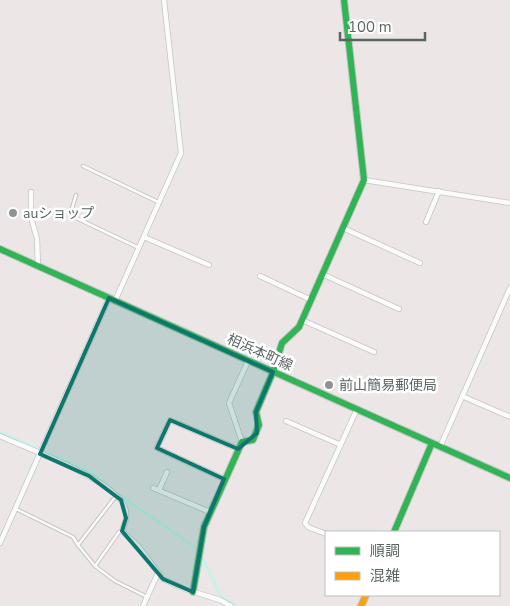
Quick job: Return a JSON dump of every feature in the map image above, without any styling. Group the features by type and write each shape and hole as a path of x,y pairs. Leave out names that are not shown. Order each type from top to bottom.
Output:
{"street":[{"path":"0,543 112,300 144,237 181,153 164,0"},
{"path":"242,442 253,440 257,433 259,425 256,412 273,372 282,343 299,328 364,180 344,0"},
{"path":"364,180 510,203"},
{"path":"426,222 439,191"},
{"path":"31,192 31,217 37,239 38,267"},
{"path":"343,228 420,263"},
{"path":"144,237 208,265"},
{"name":"相浜本町線","path":"0,249 510,478"},
{"path":"322,274 399,309"},
{"path":"260,276 311,300"},
{"path":"440,446 510,288"},
{"path":"302,320 374,352"},
{"path":"193,592 203,531 224,479 242,442 229,403 248,360"},
{"path":"462,396 510,417"},
{"path":"325,534 308,527 305,523 357,409"},
{"path":"224,479 157,448 170,420 238,450"},
{"path":"286,421 341,445"},
{"path":"290,430 292,424"},
{"path":"0,436 89,476 121,500 125,508 126,518 122,531 139,547 163,579 193,592 213,597 231,606"},
{"path":"394,531 432,443"},
{"path":"159,490 167,472"},
{"path":"153,488 210,512"},
{"path":"143,606 158,573"}],"lane":[{"path":"83,166 159,202"},
{"path":"76,195 70,216 138,248"},
{"path":"78,545 116,496"},
{"path":"15,509 72,537 95,566 115,581 147,596"},
{"path":"95,566 119,532 122,531"}],"highlighted area":[{"path":"109,298 273,372 256,412 257,433 238,449 170,420 157,448 224,479 204,527 193,592 163,579 122,531 126,518 121,500 89,476 40,454"}],"waterway":[{"path":"0,432 92,473 198,551"},
{"path":"202,557 220,595 236,606"}],"traffic: fast":[{"path":"193,592 204,527 242,442 253,440 259,425 256,412 273,372 282,343 299,327 364,180 344,0"},
{"path":"0,249 510,478"},
{"path":"394,531 432,443"}],"traffic: slow":[{"path":"361,606 366,596"}],"place":[{"name":"auショップ","path":"13,213"},
{"name":"前山簡易郵便局","path":"329,385"}]}
